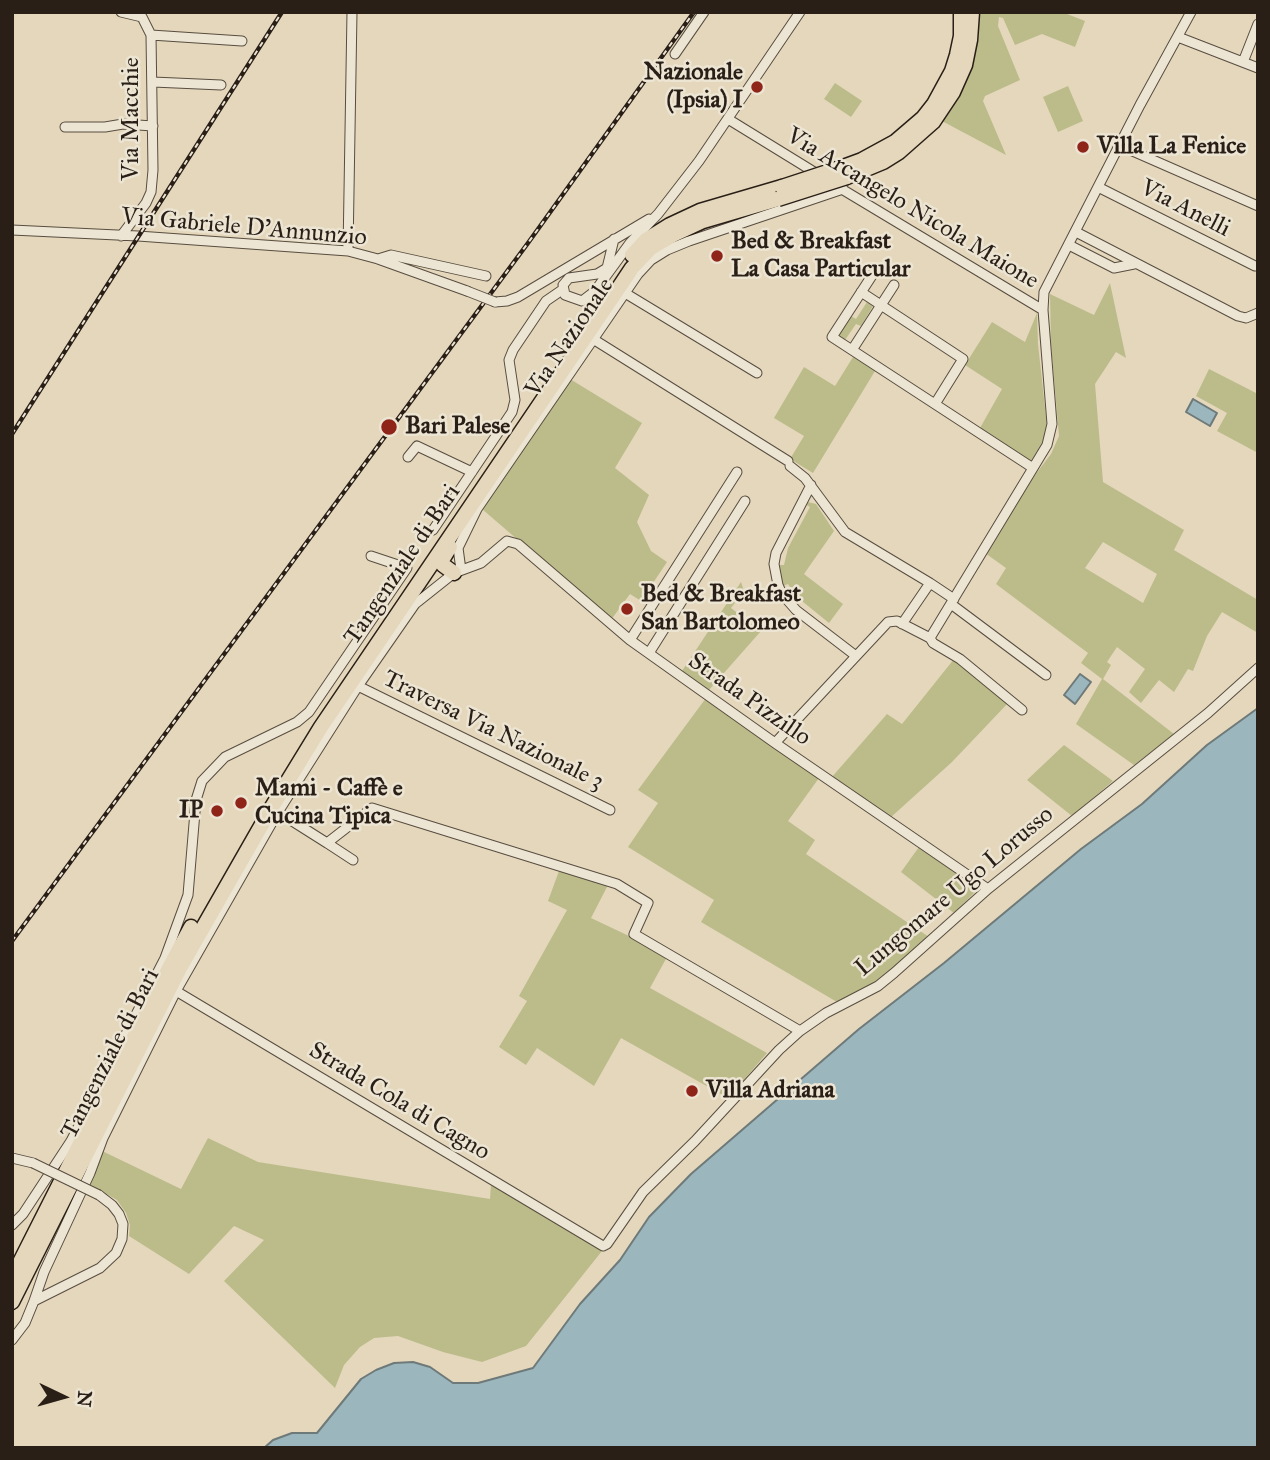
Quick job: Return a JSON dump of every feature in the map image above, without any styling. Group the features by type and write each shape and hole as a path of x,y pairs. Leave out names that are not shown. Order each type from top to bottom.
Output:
{"highway":[{"name":"Tangenziale di Bari","path":"844,178 872,155 909,131 934,104 952,71 957,55 961,36 961,12"},
{"name":"Tangenziale di Bari","path":"13,1276 170,966 282,772 625,262 646,240 700,211 844,178 883,162 899,152 933,122 953,92 965,65 972,12"},
{"name":"Tangenziale di Bari","path":"12,1302 174,980 208,917 321,727 625,278 651,248 673,235 780,193"},
{"path":"454,574 443,565 442,560 463,527 474,502"},
{"path":"410,594 422,588 431,575 454,574"},
{"path":"13,1276 16,1260 12,1249 33,1238"}],"street":[{"name":"Via Macchie","path":"121,12 146,17 151,35 153,82 151,192 121,236"},
{"path":"348,251 352,12"},
{"path":"675,54 704,12"},
{"path":"562,290 569,299 582,301 589,298 630,243 686,179 800,12"},
{"name":"Via Arcangelo Nicola Maione","path":"728,119 844,178 1042,310 1044,292 1191,12"},
{"path":"1243,62 1258,24"},
{"path":"151,35 242,41"},
{"path":"1178,37 1258,68"},
{"path":"153,82 221,85"},
{"path":"65,127 123,124 153,126"},
{"path":"1121,146 1258,206"},
{"name":"Via Nazionale","path":"454,574 458,548 477,509 625,293 651,260 667,250 844,178"},
{"name":"Via Anelli","path":"1098,187 1255,266"},
{"path":"586,255 600,252 657,214"},
{"name":"Via Gabriele D'Annunzio","path":"12,230 348,251 378,259 495,302 507,302 586,255"},
{"path":"1076,232 1238,316 1246,318 1258,313"},
{"path":"625,233 630,237 630,243"},
{"path":"586,255 613,244 630,243"},
{"path":"433,530 512,412 515,400 509,360 513,350 546,301 562,290 569,278 603,272 607,268 613,244"},
{"path":"1069,245 1114,268 1134,264"},
{"path":"600,252 608,260"},
{"path":"378,259 391,255 486,276"},
{"path":"873,274 832,337 1033,468"},
{"path":"852,350 894,285"},
{"path":"861,292 963,359 935,404"},
{"path":"625,293 757,373"},
{"path":"930,638 1051,436 1042,310"},
{"path":"593,339 789,464 811,485 845,532 930,583 1046,676"},
{"path":"408,457 417,446 472,472"},
{"path":"630,640 737,472"},
{"path":"811,485 776,553 774,564 778,585 796,610 856,656"},
{"path":"649,653 745,501"},
{"name":"Strada Pizzillo","path":"454,574 481,563 507,541 518,544 630,640 988,889"},
{"path":"12,1225 23,1214 71,1141 164,958 188,895 196,800 202,781 225,757 297,722 309,712 407,569 371,556"},
{"path":"12,1340 25,1323 44,1272 90,1173 103,1138 176,991 278,812 358,686 415,604 454,574"},
{"path":"902,624 930,583"},
{"path":"775,743 888,622 897,621 930,638 933,643 960,659 1023,710"},
{"name":"Lungomare Ugo Lorusso","path":"603,1246 643,1192 800,1031 886,979 988,889 1209,713 1258,668"},
{"name":"Traversa Via Nazionale 3","path":"358,686 610,810"},
{"path":"327,843 372,808 618,884 648,903 634,934 800,1031"},
{"path":"278,812 354,860"},
{"name":"Strada Cola di Cagno","path":"176,991 603,1246"},
{"path":"12,1158 33,1163 99,1195 113,1205 123,1224 122,1239 116,1253 100,1268 34,1301"}],"green space":[{"path":"979,12 1062,12 1085,21 1075,47 1042,34 1015,45 1003,18 999,17 998,26 1020,80 985,96 983,101 1006,155 940,120 977,39"},
{"path":"835,83 862,101 851,117 824,99"},
{"path":"1068,86 1083,121 1058,132 1043,97"},
{"path":"1110,283 1126,358 1116,352 1095,384 1103,482 1184,530 1174,550 1258,600 1258,633 1222,612 1207,636 1193,671 1188,669 1174,692 1159,680 1141,703 1129,692 1145,669 1117,647 1107,662 1111,665 1103,679 1174,734 1134,765 1076,724 1102,679 1081,663 1088,653 996,584 1006,568 985,553 1025,488 1051,454 1059,436 1051,344 1050,294 1094,315","holes":["1103,542 1157,574 1143,603 1085,568"]},
{"path":"867,302 873,306 861,326 856,324 845,340 838,336 851,316 856,319"},
{"path":"1037,313 1047,426 1045,440 1031,461 980,428 1002,389 965,365 992,322 1025,342"},
{"path":"853,357 875,371 813,473 790,459 804,436 774,418 804,367 835,386"},
{"path":"1209,369 1258,394 1258,453 1217,431 1227,413 1196,396"},
{"path":"570,379 642,423 615,468 649,495 637,522 651,551 667,562 641,601 630,594 611,620 482,509"},
{"path":"805,504 816,504 834,531 804,574 843,604 829,623 797,597 788,584 783,586 778,565 784,565 788,548 810,507"},
{"path":"741,582 744,591 731,608 761,631 709,690 682,671"},
{"path":"954,659 1009,702 952,762 890,818 831,778 887,714 902,724"},
{"path":"706,698 819,778 788,821 815,840 806,854 929,937 874,984 837,1002 701,922 714,900 628,847 658,803 638,790"},
{"path":"1064,745 1113,781 1072,816 1027,780"},
{"path":"919,847 979,888 954,913 901,872"},
{"path":"559,871 608,885 591,918 667,957 650,988 767,1053 728,1098 621,1038 594,1086 537,1048 526,1065 499,1047 527,1001 519,996 567,910 548,901"},
{"path":"208,1138 258,1162 490,1199 491,1184 602,1251 526,1346 482,1362 398,1336 374,1338 360,1347 344,1365 335,1388 224,1281 264,1240 234,1226 189,1274 129,1236 130,1225 126,1213 117,1200 84,1181 98,1149 181,1189"}],"water":[{"path":"1193,399 1217,413 1210,426 1186,412"},
{"path":"1080,674 1091,682 1075,704 1064,695"},
{"path":"1258,708 1258,1448 264,1448 273,1440 292,1433 317,1433 361,1379 394,1363 413,1362 430,1367 453,1383 478,1383 533,1368 580,1304 620,1260 649,1217 691,1174 859,1029 944,963 1081,849 1142,804 1207,745"}],"railway":[{"path":"12,434 282,12"},
{"path":"12,941 528,243 694,12"}],"place":[{"name":"Nazionale (Ipsia) I","path":"757,87"},
{"name":"Villa La Fenice","path":"1083,147"},
{"name":"Bed & Breakfast La Casa Particular","path":"717,256"},
{"name":"Bari Palese","path":"389,427"},
{"name":"Bed & Breakfast San Bartolomeo","path":"627,609"},
{"name":"Mami - Caffè e Cucina Tipica","path":"241,803"},
{"name":"IP","path":"217,811"},
{"name":"Villa Adriana","path":"692,1091"}]}
